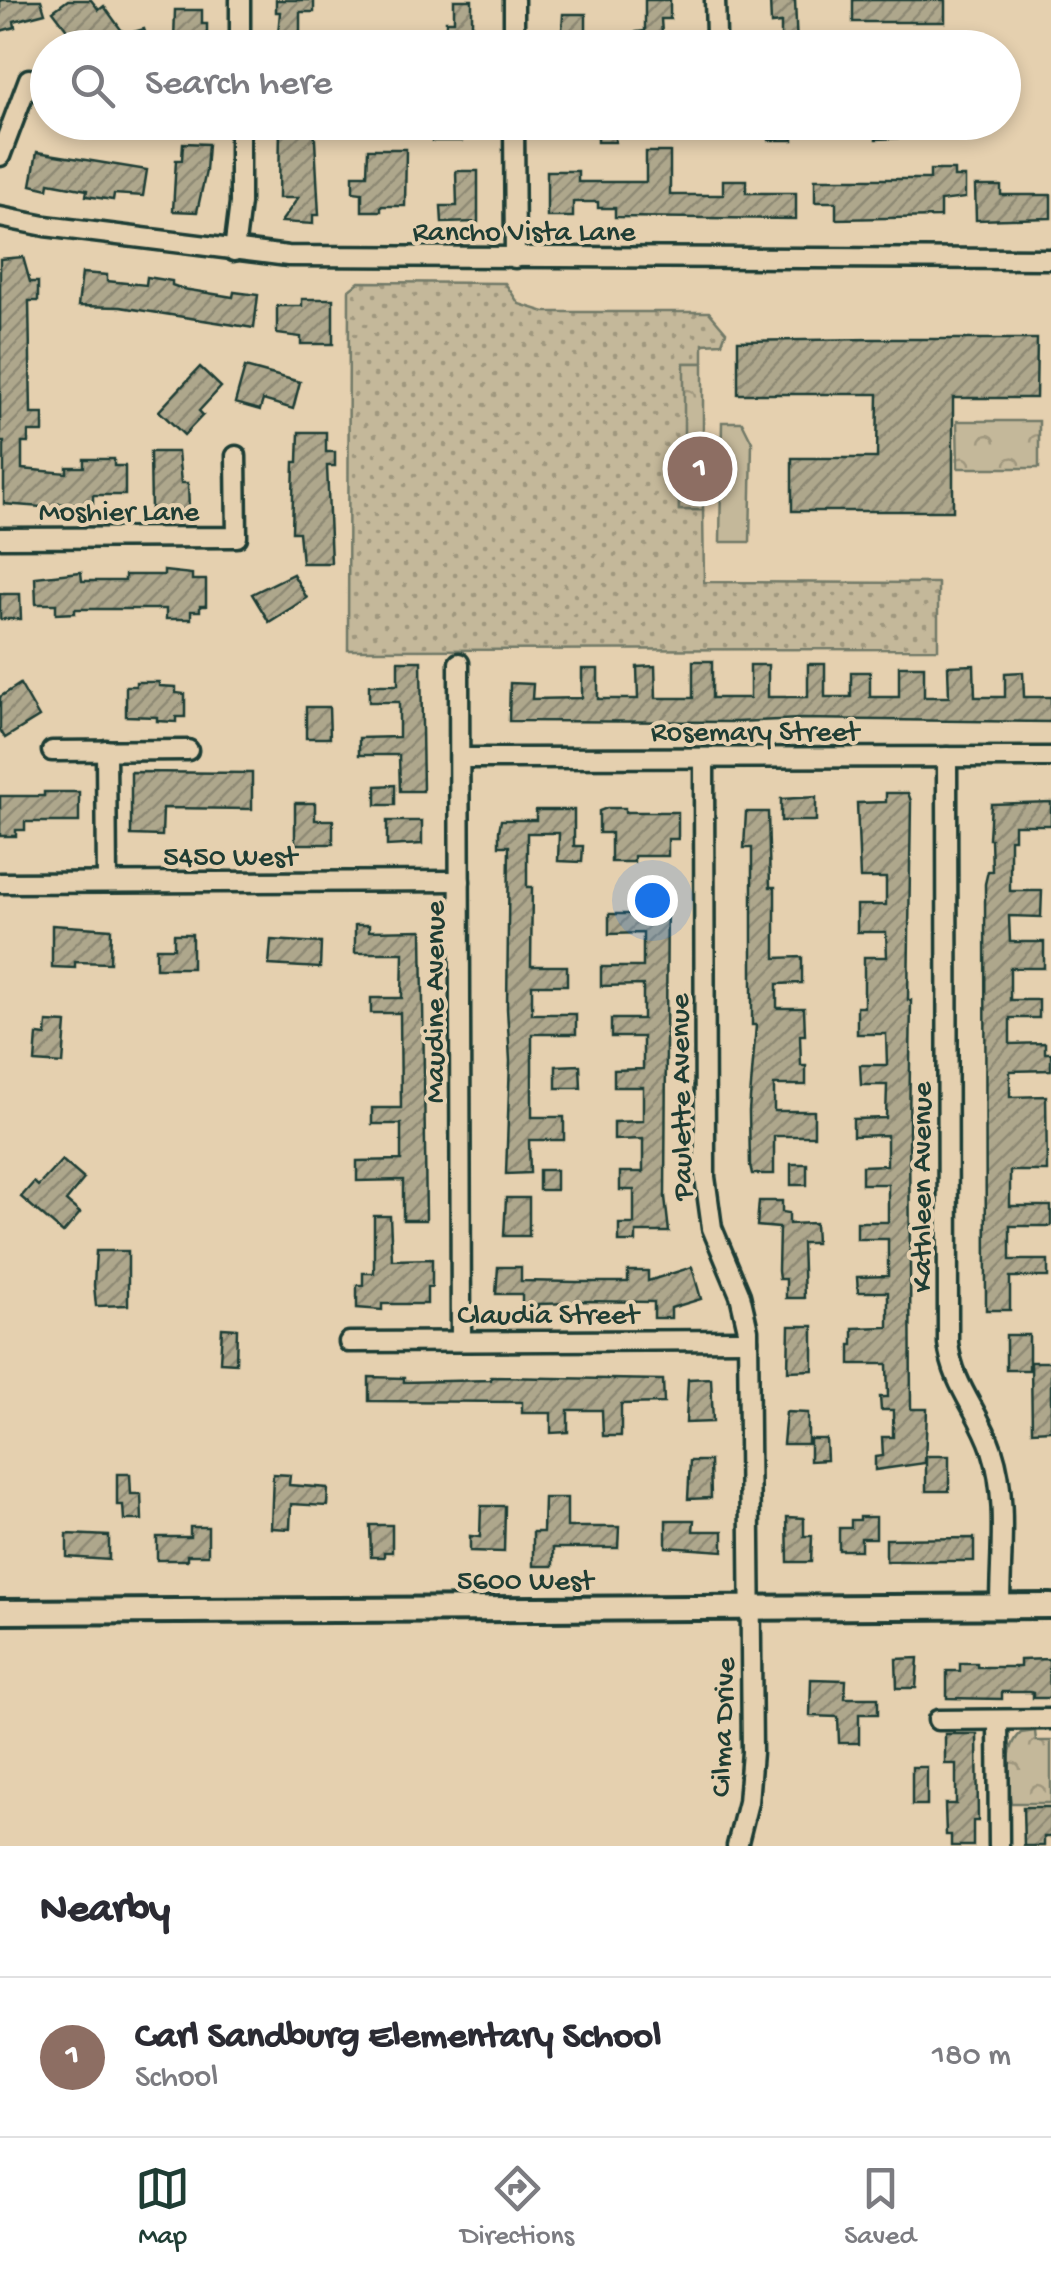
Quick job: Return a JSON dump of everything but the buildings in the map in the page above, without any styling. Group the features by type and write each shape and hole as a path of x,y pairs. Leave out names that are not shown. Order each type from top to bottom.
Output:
{"main road":[{"name":"5600 West","path":"0,1612 1051,1606"}],"street":[{"path":"240,0 240,30"},
{"path":"514,0 514,30"},
{"path":"715,0 716,30"},
{"path":"0,156 29,78"},
{"path":"234,251 240,203 240,140"},
{"path":"514,140 515,258"},
{"name":"Rancho Vista Lane","path":"0,217 234,251 306,256 1051,258"},
{"name":"Moshier Lane","path":"0,538 237,538 236,456"},
{"name":"Maudine Avenue","path":"460,663 461,1341"},
{"path":"106,750 107,882"},
{"path":"52,751 188,750"},
{"name":"Rosemary Street","path":"460,758 1051,757"},
{"name":"Paulette Avenue","path":"704,758 704,1178 712,1228 746,1312 750,1608"},
{"name":"Kathleen Avenue","path":"947,758 948,1343 956,1380 996,1460 1000,1488 1000,1606"},
{"name":"5450 West","path":"0,883 460,881"},
{"name":"Claudia Street","path":"349,1342 748,1340"},
{"name":"Cilma Drive","path":"737,1846 752,1770 750,1608"},
{"path":"938,1720 1051,1720"},
{"path":"998,1720 999,1846"}],"green space":[{"path":"359,282 505,283 519,304 545,312 709,312 726,332 722,343 703,344 703,363 685,363 684,489 679,490 679,510 703,510 704,582 938,583 938,649 348,650 349,290"},
{"path":"684,363 703,363 703,510 679,510 679,489 684,488"},
{"path":"957,421 1039,421 1039,468 958,468"},
{"path":"722,422 742,422 752,442 750,542 720,542"},
{"path":"1035,1731 1036,1741 1051,1741 1051,1803 1011,1803 1008,1776 1012,1747 1021,1733"}],"place":[{"name":"Carl Sandburg Elementary School","path":"700,469"}]}
